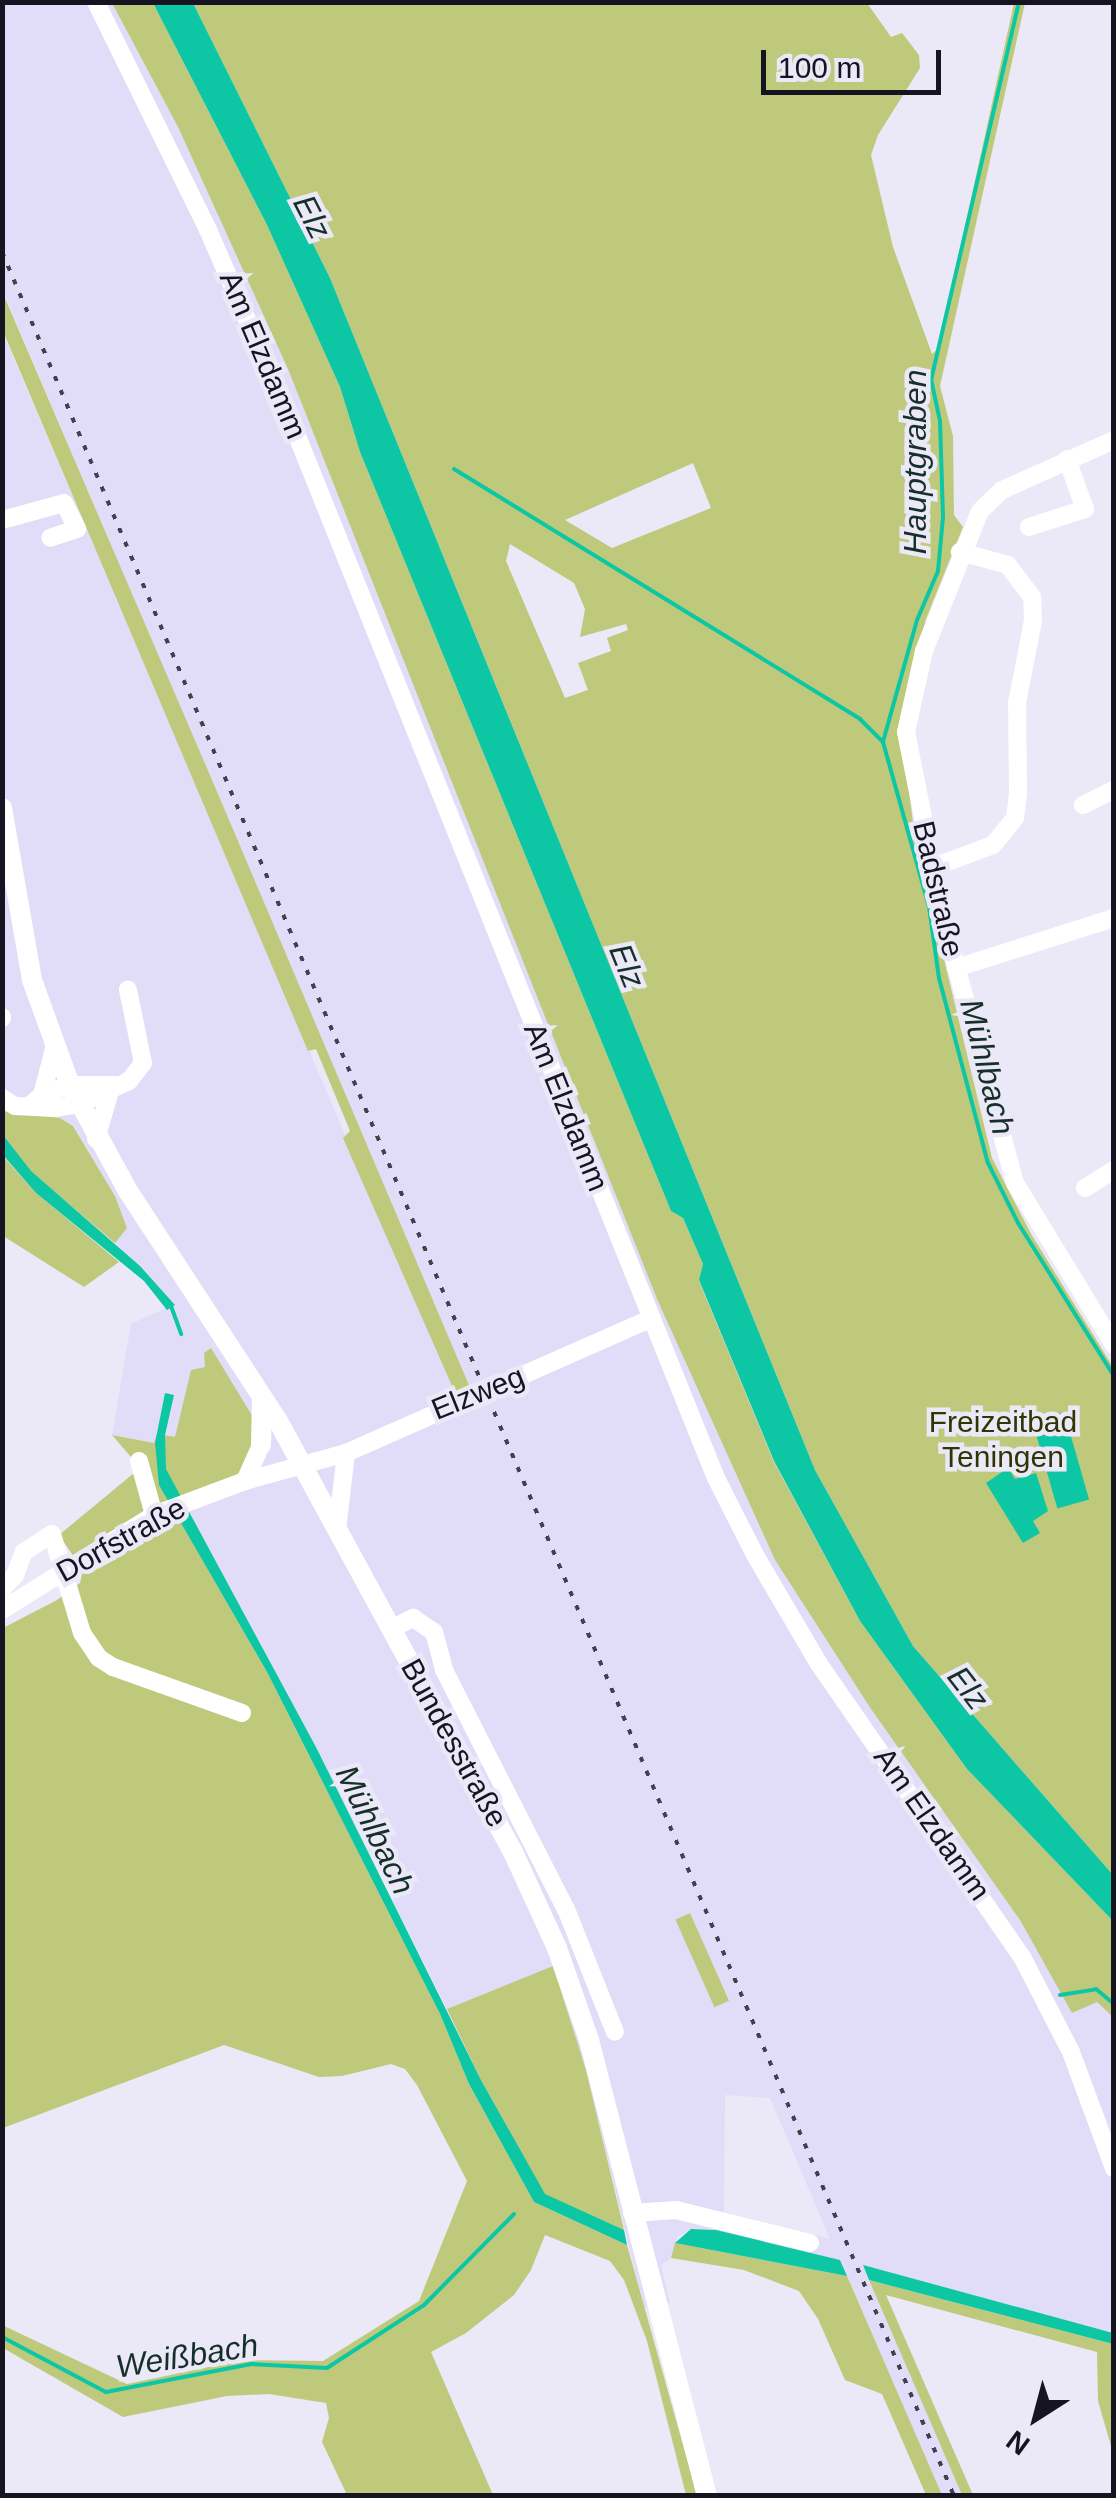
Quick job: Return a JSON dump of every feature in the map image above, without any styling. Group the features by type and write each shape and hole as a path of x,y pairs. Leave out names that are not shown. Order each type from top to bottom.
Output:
{"main road":[{"name":"Bundesstraße","path":"2,808 23,940 54,1048 74,1094 96,1139 262,1395 302,1465 513,1852 557,1948 589,2040 708,2496"},
{"path":"261,1446 262,1395"}],"street":[{"name":"Am Elzdamm","path":"96,2 208,230 285,406 688,1414 754,1556 820,1664 973,1880 1022,1957 1071,2052 1114,2168"},
{"name":"Badstraße","path":"1114,440 1002,490 970,529 924,651 906,732 930,868 1014,1183 1114,1345"},
{"path":"1029,527 1085,509 1067,459"},
{"path":"2,520 64,503 77,529 50,538"},
{"path":"930,868 993,845 1015,818 1018,794 1017,702 1032,598 1008,565 960,552"},
{"path":"1083,805 1114,790"},
{"path":"956,968 1114,918"},
{"path":"2,1098 9,1104 35,1101 113,1088 129,1081 143,1064 128,990"},
{"path":"35,1101 54,1048"},
{"path":"96,1139 113,1088"},
{"path":"1086,1188 1114,1170"},
{"name":"Elzweg","path":"302,1465 346,1453 652,1318"},
{"path":"244,1481 261,1446"},
{"path":"337,1530 346,1453"},
{"path":"139,1461 170,1509"},
{"name":"Dorfstraße","path":"2,1610 170,1509 244,1481 302,1465"},
{"name":"Dorfstraße","path":"2,1589 15,1575 24,1552 52,1534 64,1570"},
{"path":"64,1570 82,1633 99,1658 242,1713"},
{"path":"391,1629 413,1618 434,1632 444,1670 566,1910 615,2032"},
{"path":"632,2213 676,2210 810,2243"}],"shaded area":[{"path":"3,3 112,3 178,127 288,369 657,1299 775,1560 871,1709 1020,1920 1072,2012 1097,2002 1113,2016 1113,2333 863,2266 962,2495 942,2495 840,2260 711,2229 691,2229 678,2236 671,2258 661,2265 670,2302 644,2308 586,2070 553,1967 447,2009 317,1749 182,1502 256,1422 211,1349 204,1353 205,1367 191,1370 175,1438 155,1443 112,1435 131,1324 175,1304 115,1243 127,1228 115,1196 74,1126 60,1118 3,1111 2,331 456,1395 470,1389 3,291","holes":["689,1913 729,2000 728,2001 714,2005 676,1919","725,2095 770,2098 830,2239 724,2212"]},
{"path":"153,3 193,3 330,278 815,1470 913,1646 1113,1875 1113,1921 967,1769 860,1621 774,1461 699,1280 703,1264 683,1218 671,1211 360,452 340,387 267,225"},
{"path":"3,1135 31,1171 140,1266 175,1305 167,1310 144,1281 36,1193 3,1155"},
{"path":"165,1393 174,1395 165,1435 166,1469 317,1749 481,2080 545,2194 624,2230 627,2245 534,2202 469,2084 440,2014 267,1672 159,1485 155,1443"},
{"path":"1064,1412 1089,1499 1057,1509 1032,1421"},
{"path":"1008,1468 1015,1479 1036,1473 1048,1511 1033,1521 1040,1533 1023,1543 986,1483"},
{"path":"691,2229 716,2230 840,2260 847,2276 675,2243"},
{"path":"863,2265 1113,2333 1113,2344 869,2280"}],"green space":[{"path":"112,3 153,3 267,225 340,387 360,452 671,1211 683,1218 703,1264 699,1281 774,1462 860,1621 967,1769 1113,1921 1113,2017 1097,2002 1072,2013 1020,1920 871,1709 775,1560 657,1299 288,369 178,127"},
{"name":"Freizeitbad Teningen","path":"193,3 867,3 891,37 902,33 919,55 920,68 878,135 871,155 893,247 932,354 938,349 1014,3 1025,3 940,386 953,436 954,515 963,527 926,619 901,725 915,839 992,1158 1031,1234 1113,1367 1113,1875 913,1646 815,1470 330,278","holes":["693,463 711,508 612,548 565,520","510,544 574,583 585,609 580,637 626,624 628,630 607,638 611,651 578,663 588,690 565,698 506,561"]},
{"path":"2,291 471,1390 456,1395 343,1138 350,1131 316,1049 308,1051 3,331"},
{"path":"2,1111 60,1118 73,1126 115,1196 127,1228 115,1243 30,1171 3,1135"},
{"path":"2,1155 36,1193 119,1262 84,1287 3,1236"},
{"path":"211,1348 256,1422 248,1470 172,1507 267,1672 440,2014 469,2084 534,2202 627,2245 697,2495 686,2495 647,2341 624,2280 610,2261 545,2235 531,2270 514,2295 466,2333 431,2352 493,2495 347,2495 322,2442 329,2418 326,2403 269,2394 227,2396 123,2417 3,2348 2,2325 127,2384 242,2360 323,2361 419,2301 467,2181 417,2085 405,2069 391,2064 342,2076 319,2077 224,2045 3,2128 3,1628 57,1600 80,1583 83,1570 59,1535 134,1473 131,1457 112,1435 154,1443 157,1434 175,1437 191,1370 205,1367 204,1353"},
{"path":"690,1913 729,2001 714,2007 675,1920"},
{"path":"553,1966 586,2070 624,2230 545,2195 481,2080 447,2009"},
{"path":"675,2243 847,2276 942,2495 926,2495 882,2394 845,2380 818,2319 799,2291 744,2270 671,2258"},
{"path":"869,2280 1113,2344 1113,2453 1098,2401 1097,2352 886,2295 973,2495 962,2495"}],"waterway":[{"name":"Hauptgraben","path":"1019,2 931,379 940,421 943,517 938,571 917,620 883,742 929,907 939,978 988,1163 1018,1223 1114,1376"},
{"path":"454,469 860,719 883,742"},
{"name":"Mühlbach","path":"171,1306 181,1334"},
{"path":"1060,1995 1096,1989 1114,2004"},
{"name":"Weißbach","path":"2,2337 106,2392 251,2364 327,2368 424,2305 514,2214"}],"railway":[{"path":"2,252 954,2496"}],"water label":[{"name":"Elz","path":"312,217"},
{"name":"Elz","path":"627,966"},
{"name":"Elz","path":"968,1688"}]}
